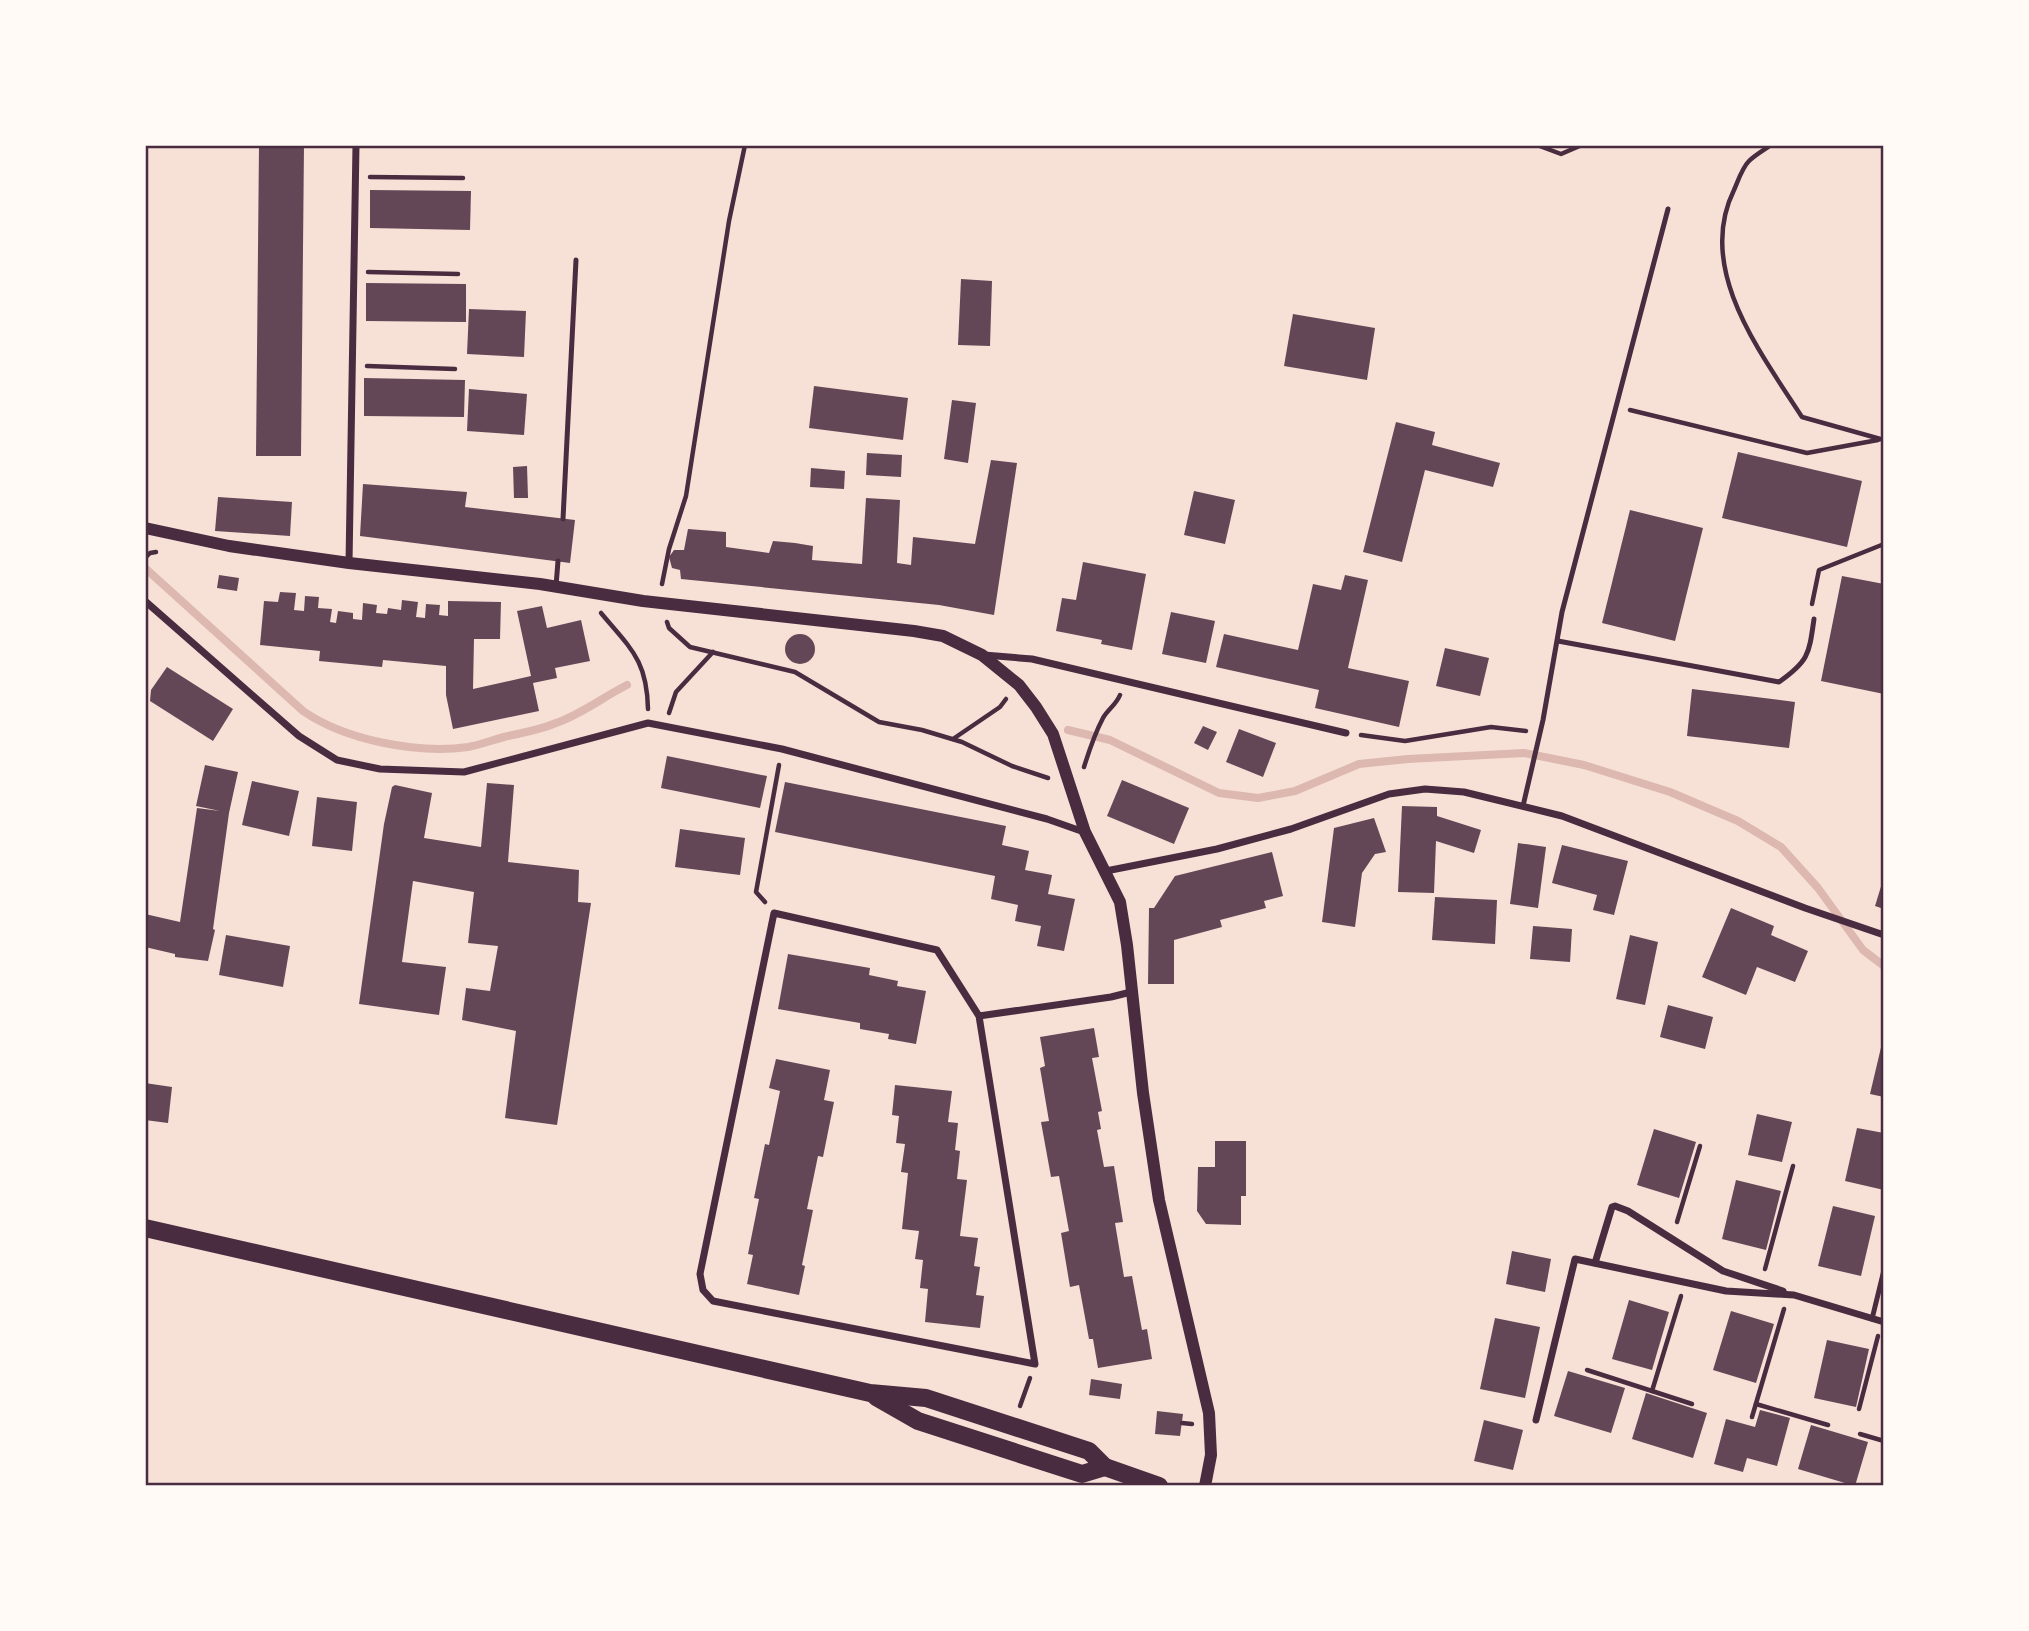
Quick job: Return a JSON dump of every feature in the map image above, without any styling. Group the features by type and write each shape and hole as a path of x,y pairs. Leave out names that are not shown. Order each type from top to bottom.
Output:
{"main road":[{"path":"145,1228 870,1394 926,1398 1089,1451 1105,1467 1158,1486"},
{"path":"870,1394 918,1421 1082,1474 1105,1467"}],"street":[{"path":"349,563 356,145"},
{"path":"145,528 229,546 349,563 556,586 659,603 943,636 982,655 1019,685 1054,734 1085,832 1120,902 1159,1200 1209,1413 1211,1455 1205,1486"},
{"path":"145,601 299,736 337,760 380,769 464,772 648,723 782,749 1047,819 1085,832"},
{"path":"982,655 1032,659 1346,733"},
{"path":"1106,871 1217,849 1279,832 1406,790 1464,792 1562,816 1805,908 1882,934"},
{"path":"774,913 937,950 979,1016 1035,1364 713,1301 703,1290 701,1274 774,913"},
{"path":"979,1016 1131,992"},
{"path":"1595,1263 1612,1207 1615,1206 1628,1211 1723,1271 1791,1295 1883,1322"},
{"path":"1536,1420 1575,1259 1726,1291 1791,1295"}],"lane":[{"path":"1523,806 1539,743 1562,612 1668,209"},
{"path":"563,519 576,260"},
{"path":"556,586 558,561"},
{"path":"1558,641 1779,682 1800,667 1809,651 1814,619"},
{"path":"1872,1319 1884,1270"}],"path":[{"path":"659,603 669,549 686,496 729,221 744,145"},
{"path":"1537,145 1561,154 1582,145"},
{"path":"1771,145 1748,162 1726,206 1721,250 1730,285 1748,331 1802,417 1882,439"},
{"path":"355,177 463,178"},
{"path":"354,272 458,274"},
{"path":"352,365 455,369"},
{"path":"1616,407 1807,453 1882,439"},
{"path":"1814,619 1811,609 1819,570 1884,544"},
{"path":"145,558 150,553"},
{"path":"593,593 599,611 632,650 644,670 648,723"},
{"path":"690,647 795,672 879,722 953,739 1012,766 1071,786"},
{"path":"665,727 676,692 713,652"},
{"path":"1090,750 1106,714 1119,699 1124,682"},
{"path":"953,739 1000,707 1019,685"},
{"path":"1346,733 1405,741 1491,727 1519,729 1540,736"},
{"path":"774,913 756,892 782,749"},
{"path":"1672,1239 1700,1146"},
{"path":"1761,1284 1793,1166"},
{"path":"1652,1391 1685,1282"},
{"path":"1752,1417 1791,1295"},
{"path":"1859,1409 1883,1322"},
{"path":"1017,1413 1035,1364"},
{"path":"1587,1370 1692,1404"},
{"path":"1756,1404 1828,1425"},
{"path":"1860,1434 1884,1441"}],"building":[{"path":"259,145 304,145 301,456 256,456"},
{"path":"370,190 471,191 470,230 370,228"},
{"path":"961,279 992,281 990,346 958,345"},
{"path":"366,283 466,284 466,322 366,321"},
{"path":"469,309 526,311 524,357 467,354"},
{"path":"1293,314 1375,328 1367,380 1284,366"},
{"path":"364,378 465,380 464,417 364,416"},
{"path":"814,386 908,398 903,440 809,428"},
{"path":"469,389 527,394 524,435 467,431"},
{"path":"952,400 976,403 968,463 944,459"},
{"path":"1396,422 1435,432 1432,445 1500,463 1493,487 1425,470 1402,562 1363,552"},
{"path":"1738,452 1862,481 1847,547 1722,518"},
{"path":"867,453 902,455 901,477 866,475"},
{"path":"991,460 1017,463 994,615 939,605 681,579 680,570 672,568 669,557 674,550 684,550 688,529 726,532 726,547 769,553 773,541 795,543 813,546 812,560 862,564 866,498 900,500 897,563 911,565 913,537 975,544"},
{"path":"527,466 528,498 514,498 513,467"},
{"path":"811,468 845,471 844,489 810,487"},
{"path":"363,484 467,492 465,507 575,520 570,563 360,536"},
{"path":"1194,491 1235,500 1225,544 1184,535"},
{"path":"218,497 292,502 290,536 215,531"},
{"path":"1630,510 1703,528 1675,641 1602,623"},
{"path":"1083,562 1146,574 1132,650 1101,644 1102,640 1056,631 1062,598 1076,600"},
{"path":"219,575 239,578 237,591 217,588"},
{"path":"1345,575 1368,580 1348,668 1409,681 1399,727 1315,708 1319,690 1216,667 1224,634 1298,650 1313,584 1341,590"},
{"path":"1842,576 1884,584 1884,694 1821,681"},
{"path":"280,592 296,593 294,610 304,611 305,596 319,597 318,608 332,609 330,622 336,623 338,611 353,613 353,619 362,620 363,603 377,605 376,613 387,614 388,608 401,610 402,600 418,602 416,617 425,618 426,604 440,605 439,615 448,616 448,601 501,602 500,639 474,639 473,689 531,676 517,611 542,606 547,628 581,620 590,661 555,668 557,678 533,683 539,711 453,729 446,695 446,666 383,660 382,667 319,661 320,651 260,645 264,601 278,602"},
{"path":"1171,612 1215,621 1206,663 1162,654"},
{"path":"800,634 811,638 815,649 811,660 800,664 789,660 785,649 789,638"},
{"path":"1445,648 1489,658 1480,696 1436,686"},
{"path":"167,667 233,709 213,741 150,701 151,690"},
{"path":"1692,689 1795,702 1789,748 1687,736"},
{"path":"1203,726 1217,732 1208,750 1194,743"},
{"path":"1239,729 1276,743 1263,777 1226,762"},
{"path":"667,756 767,776 760,808 661,788"},
{"path":"205,765 238,772 229,813 213,929 215,930 208,961 175,957 175,954 145,947 145,914 180,922 197,808 220,811 196,806"},
{"path":"1122,780 1189,808 1174,844 1107,816"},
{"path":"252,781 299,791 289,836 242,825"},
{"path":"785,782 1006,826 1002,845 1029,851 1025,870 1052,875 1048,894 1075,899 1064,951 1037,946 1041,926 1015,921 1018,905 991,899 995,876 775,832"},
{"path":"487,783 514,785 508,862 579,870 578,902 591,903 557,1125 505,1118 516,1031 462,1020 466,988 490,991 498,946 468,943 474,892 413,881 402,962 446,967 439,1015 359,1004 384,824 392,787 395,785 432,793 424,838 481,847"},
{"path":"317,797 357,802 352,851 312,846"},
{"path":"1402,806 1437,807 1437,816 1481,830 1474,853 1436,841 1434,893 1398,892"},
{"path":"1374,818 1386,852 1375,854 1362,873 1355,927 1322,922 1334,828"},
{"path":"680,829 745,838 740,875 675,867"},
{"path":"1518,843 1546,847 1538,908 1510,904"},
{"path":"1562,845 1628,861 1614,915 1593,910 1597,895 1552,883"},
{"path":"1272,852 1283,896 1264,901 1266,908 1220,920 1222,927 1174,940 1174,984 1148,984 1149,908 1154,908 1175,876"},
{"path":"1884,880 1884,909 1875,906"},
{"path":"1435,897 1497,900 1495,944 1432,940"},
{"path":"1731,908 1774,926 1771,935 1808,951 1795,982 1757,967 1746,995 1702,977"},
{"path":"1533,926 1572,929 1570,962 1530,959"},
{"path":"226,935 290,946 283,987 219,975"},
{"path":"1630,935 1658,942 1645,1005 1616,999"},
{"path":"788,954 870,968 869,975 898,981 897,986 926,991 916,1044 888,1039 889,1034 860,1029 860,1023 778,1009"},
{"path":"1668,1005 1713,1017 1705,1049 1660,1037"},
{"path":"1094,1028 1099,1057 1092,1058 1102,1111 1098,1112 1101,1129 1097,1130 1104,1167 1114,1166 1123,1222 1115,1223 1124,1277 1132,1276 1142,1330 1147,1329 1152,1359 1098,1368 1093,1339 1089,1339 1079,1285 1070,1287 1061,1233 1069,1231 1059,1176 1051,1177 1041,1122 1049,1121 1040,1068 1045,1066 1040,1037"},
{"path":"1884,1039 1884,1097 1870,1094"},
{"path":"776,1059 830,1070 824,1100 834,1102 823,1157 818,1156 807,1209 813,1210 799,1295 747,1284 753,1255 748,1254 759,1199 754,1198 780,1091 769,1088"},
{"path":"145,1083 172,1087 168,1123 145,1120"},
{"path":"895,1085 952,1091 948,1122 958,1123 955,1150 960,1151 957,1179 967,1180 960,1236 978,1238 974,1266 980,1267 976,1295 984,1296 980,1328 925,1322 928,1289 920,1288 923,1260 915,1259 919,1231 902,1229 908,1173 901,1172 905,1144 896,1143 899,1116 892,1115"},
{"path":"1757,1114 1792,1122 1782,1162 1748,1155"},
{"path":"1857,1128 1884,1133 1884,1190 1845,1181"},
{"path":"1654,1129 1696,1142 1679,1198 1637,1185"},
{"path":"1215,1141 1246,1141 1246,1196 1241,1196 1241,1225 1206,1224 1197,1211 1198,1167 1215,1167"},
{"path":"1736,1180 1781,1191 1766,1250 1722,1239"},
{"path":"1833,1206 1875,1216 1861,1276 1818,1266"},
{"path":"1512,1251 1551,1259 1545,1292 1506,1284"},
{"path":"1629,1300 1669,1312 1652,1370 1612,1359"},
{"path":"1731,1311 1774,1324 1756,1383 1713,1370"},
{"path":"1495,1318 1540,1327 1525,1398 1480,1389"},
{"path":"1827,1340 1869,1349 1856,1407 1814,1398"},
{"path":"1568,1371 1625,1388 1611,1433 1554,1416"},
{"path":"1091,1379 1122,1384 1120,1399 1089,1395"},
{"path":"1646,1393 1707,1413 1693,1458 1632,1439"},
{"path":"1760,1410 1790,1418 1777,1466 1747,1458 1743,1472 1714,1464 1726,1419 1755,1427"},
{"path":"1157,1411 1183,1414 1180,1436 1155,1434"},
{"path":"1484,1420 1523,1430 1513,1470 1474,1461"},
{"path":"1811,1425 1868,1442 1855,1486 1798,1469"}],"waterway":[{"path":"145,568 303,711 339,730 360,737 426,748 472,746 544,728 584,710 627,685"},
{"path":"1068,730 1110,740 1219,793 1258,798 1295,791 1359,764 1408,759 1524,753 1584,765 1670,792 1738,821 1781,847 1818,888 1863,950 1884,966"}]}
